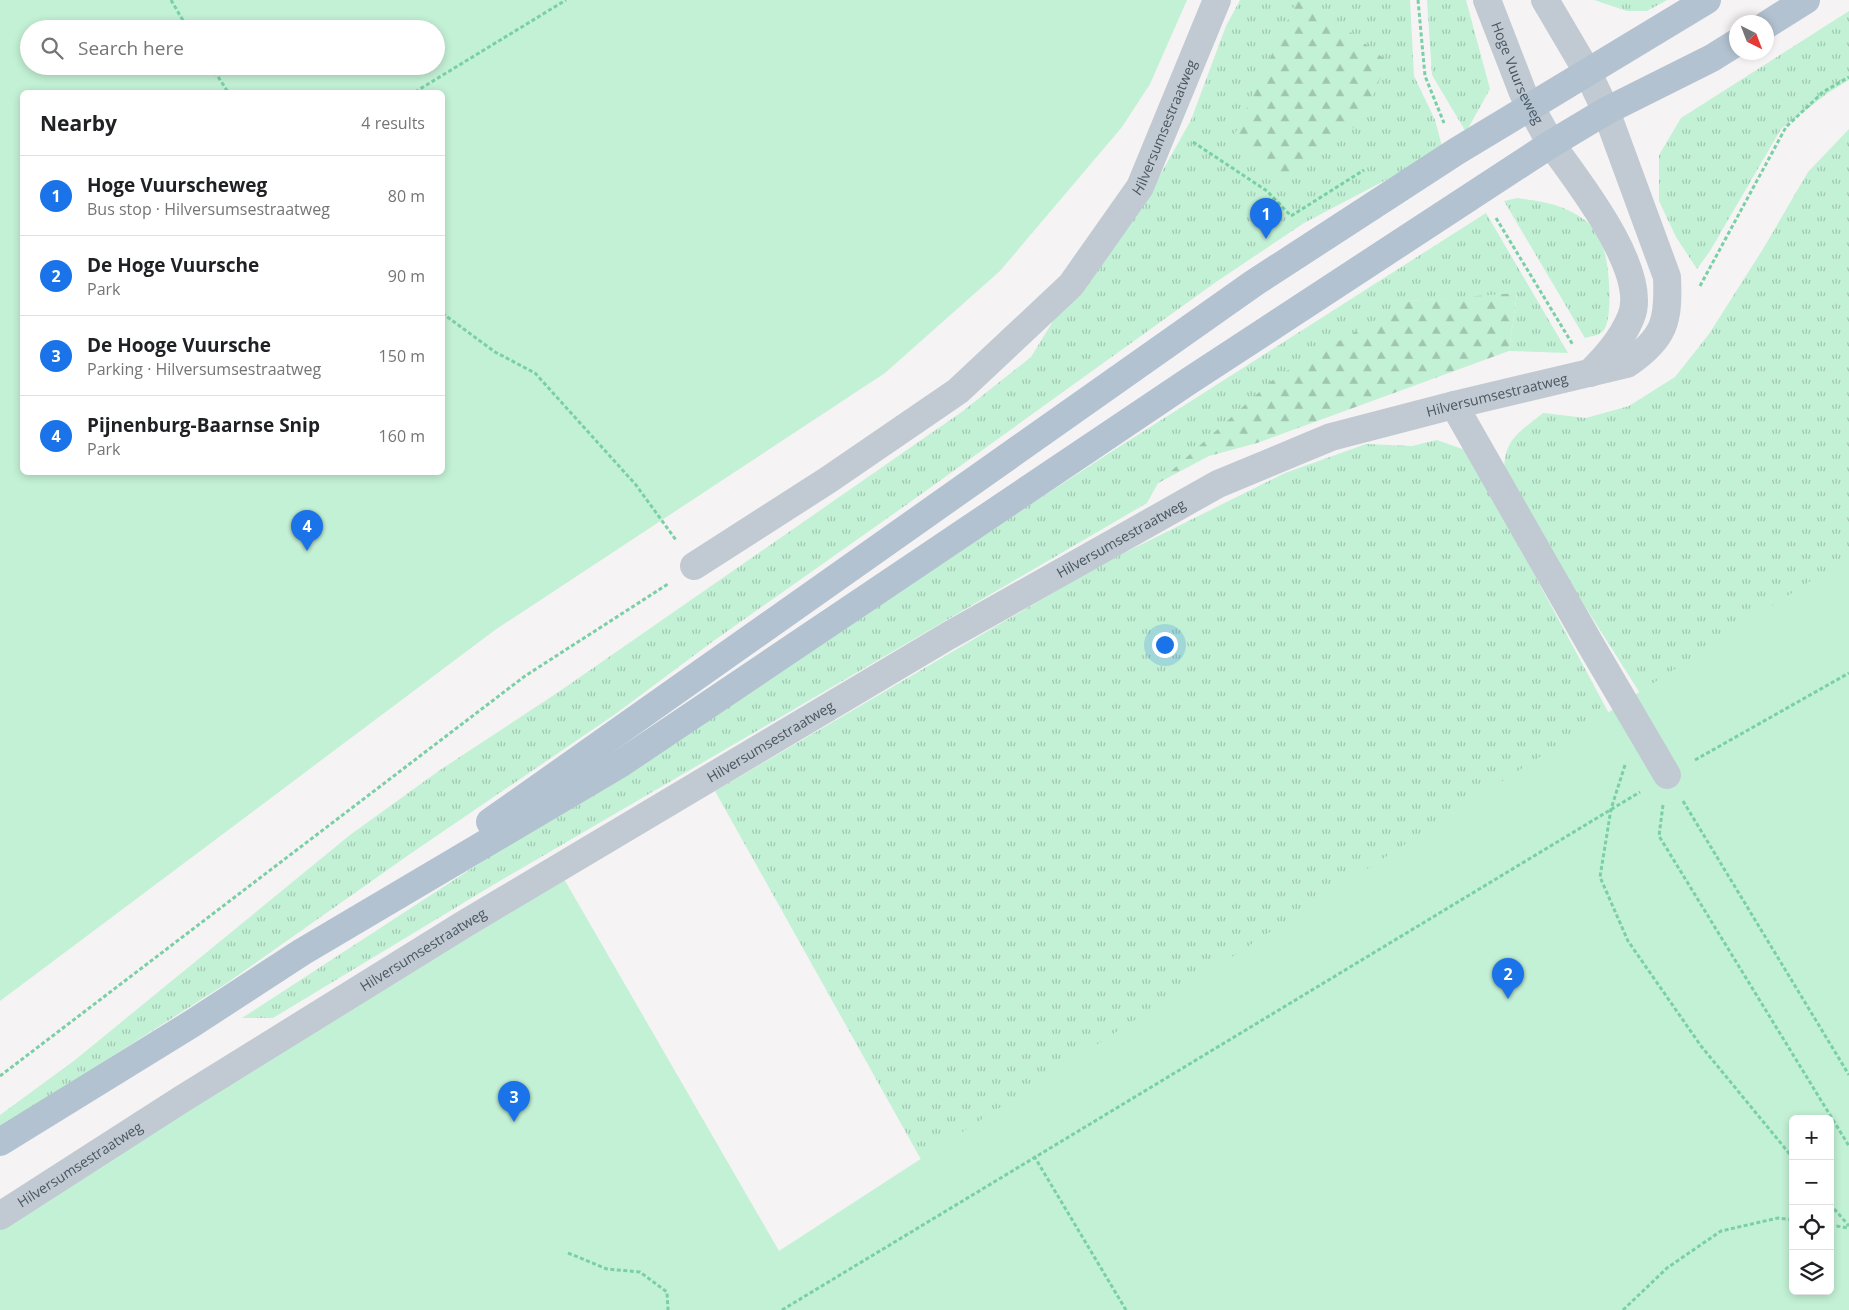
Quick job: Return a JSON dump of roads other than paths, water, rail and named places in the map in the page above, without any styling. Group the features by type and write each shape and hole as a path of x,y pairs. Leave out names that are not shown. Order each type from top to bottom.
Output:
{"main road":[{"path":"328,937 1254,283 1530,107 1588,74 1707,0"},
{"path":"1774,20 1806,0"},
{"path":"0,1142 193,1024 328,937 620,764 1189,381 1551,144 1606,111 1712,58 1729,47"}],"street":[{"name":"Hilversumsestraatweg","path":"694,566 828,480 958,391 1071,285 1140,187 1217,0"},
{"name":"Hoge Vuurseweg","path":"1487,0 1530,107 1551,144"},
{"path":"1545,0 1588,74 1606,111"},
{"name":"Hilversumsestraatweg","path":"0,1216 182,1099 466,923 948,636 1209,489 1331,438 1454,405 1627,364 1648,350 1663,328 1668,304 1667,276 1606,111"},
{"path":"1551,144 1592,202 1620,247 1633,286 1632,316 1612,351 1590,373"},
{"path":"1454,405 1667,775"}],"place":[{"name":"Hoge Vuurscheweg","path":"1266,239"},
{"name":"Pijnenburg-Baarnse Snip","path":"307,551"},
{"name":"De Hoge Vuursche","path":"1508,999"},
{"name":"De Hooge Vuursche","path":"514,1122"}]}
